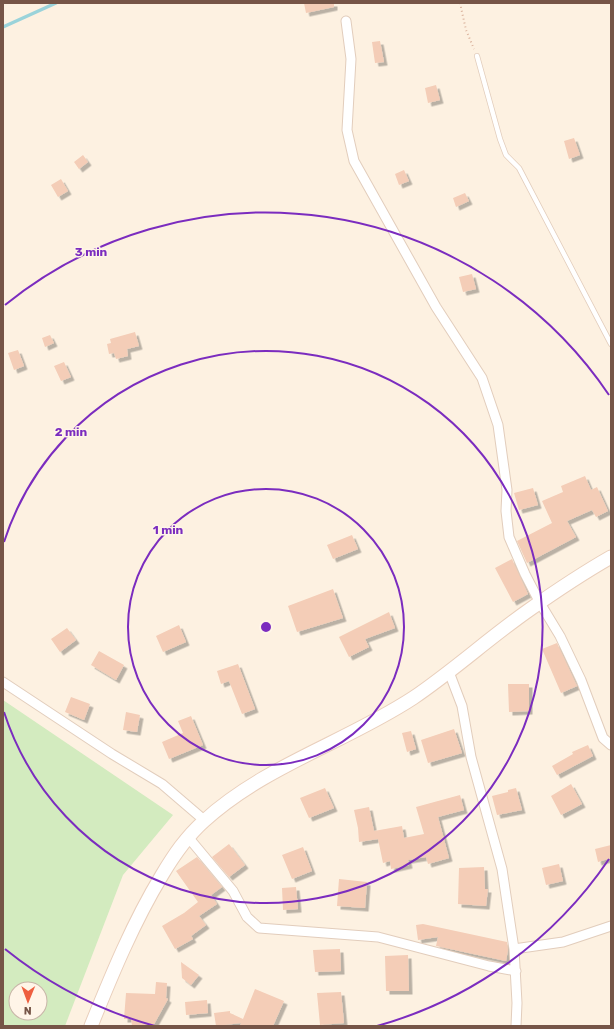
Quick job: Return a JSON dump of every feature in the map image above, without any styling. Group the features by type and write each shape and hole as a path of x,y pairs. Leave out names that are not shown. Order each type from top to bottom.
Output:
{"street":[{"path":"346,21 351,59 347,130 354,161 436,307 482,378 498,426 507,490 506,511 509,536 540,603 560,636 581,680 603,738 611,745"},
{"path":"91,1026 122,950 146,903 181,844 204,820 241,793 291,763 381,718 449,672 577,577 611,557"},
{"path":"449,672 462,706 471,757 497,849 514,949 516,971 516,1026"},
{"path":"3,682 112,754 162,784 204,820"},
{"path":"188,837 229,886 247,917 258,928 378,937 489,966 516,971"},
{"path":"514,949 563,942 611,926"}],"lane":[{"path":"477,56 494,121 504,150 519,168 611,344"}],"path":[{"path":"460,3 466,30 477,56"}],"green space":[{"path":"3,700 173,815 123,875 65,1026 3,1026"}],"building":[{"path":"304,3 334,3 334,7 306,13"},
{"path":"380,41 384,62 375,63 372,42"},
{"path":"436,85 440,100 428,103 425,88"},
{"path":"574,138 580,155 569,159 564,141"},
{"path":"83,155 88,162 79,169 74,162"},
{"path":"404,170 409,181 399,185 395,174"},
{"path":"61,179 68,191 58,197 51,185"},
{"path":"465,193 469,201 456,207 453,198"},
{"path":"472,274 476,289 463,292 459,277"},
{"path":"135,332 139,346 127,349 128,356 116,359 114,353 109,354 107,344 111,343 110,339"},
{"path":"50,335 54,343 45,347 42,338"},
{"path":"18,350 24,366 14,370 8,353"},
{"path":"64,362 71,377 61,381 54,366"},
{"path":"585,476 591,490 597,487 608,511 596,517 592,510 567,521 576,537 527,563 517,541 552,523 542,501 563,492 561,486"},
{"path":"533,488 538,505 519,510 514,493"},
{"path":"352,535 358,549 333,559 327,545"},
{"path":"512,559 528,594 513,602 495,568"},
{"path":"333,589 343,618 297,632 288,606"},
{"path":"389,612 395,628 365,639 369,647 349,657 339,637"},
{"path":"179,625 186,642 163,652 156,636"},
{"path":"67,628 76,640 60,652 51,639"},
{"path":"557,643 577,686 561,693 542,649"},
{"path":"99,651 124,665 116,680 91,665"},
{"path":"238,664 255,709 242,714 229,681 221,684 217,671"},
{"path":"508,684 529,684 529,711 509,712"},
{"path":"71,697 90,704 84,720 65,712"},
{"path":"126,712 140,715 137,732 123,730"},
{"path":"191,716 203,745 169,759 162,742 183,733 178,721"},
{"path":"454,729 462,753 428,763 421,740"},
{"path":"411,731 416,749 407,752 402,733"},
{"path":"588,745 593,756 557,775 552,766 573,754 572,752"},
{"path":"571,784 582,804 561,815 551,796"},
{"path":"325,788 334,808 309,818 300,798"},
{"path":"516,788 522,810 497,815 492,796 508,792 508,790"},
{"path":"460,795 464,810 438,817 449,858 428,864 426,857 408,860 409,865 391,869 390,861 383,863 378,839 359,842 354,810 369,807 374,831 402,826 404,838 424,834 416,807"},
{"path":"229,844 245,865 229,877 212,857"},
{"path":"611,845 611,858 598,862 595,849"},
{"path":"303,847 312,871 292,879 282,855"},
{"path":"197,857 222,887 211,895 217,904 199,916 206,925 191,936 193,939 175,949 162,926 184,913 198,902 176,871"},
{"path":"559,864 563,881 546,885 542,868"},
{"path":"484,867 485,889 488,889 486,906 458,904 459,868"},
{"path":"339,879 367,882 365,908 337,906"},
{"path":"296,887 298,909 283,910 282,888"},
{"path":"423,924 507,942 508,950 506,961 436,946 438,937 418,940 416,925"},
{"path":"340,949 341,971 315,972 313,950"},
{"path":"408,955 409,991 386,991 385,956"},
{"path":"181,962 199,975 191,985 182,978"},
{"path":"156,982 167,983 166,998 168,999 153,1026 132,1026 131,1019 124,1019 126,993 155,994"},
{"path":"255,989 284,1001 273,1026 240,1026 241,1023 216,1026 214,1013 230,1011 230,1013 243,1019"},
{"path":"341,992 344,1023 320,1025 317,993"},
{"path":"207,1000 208,1013 186,1015 185,1002"}],"waterway":[{"path":"3,27 56,3"}]}
